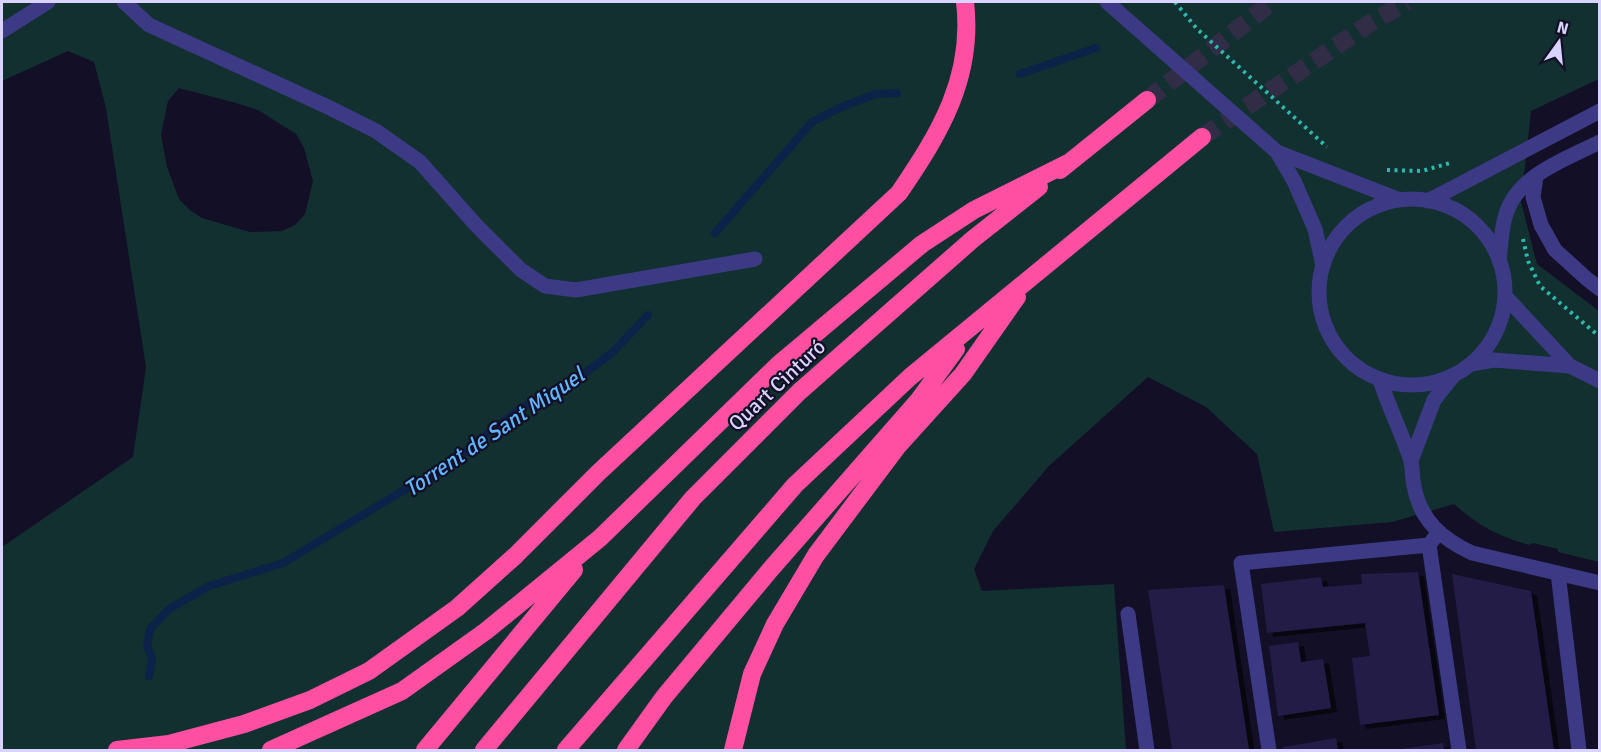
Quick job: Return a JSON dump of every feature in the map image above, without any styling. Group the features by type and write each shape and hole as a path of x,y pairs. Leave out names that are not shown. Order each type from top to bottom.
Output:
{"highway":[{"path":"117,750 169,744 201,736 244,724 310,699 369,671 457,608 515,556 598,473 899,193 928,150 951,106 967,44 965,2"},
{"name":"Quart Cinturó","path":"484,750 693,498 799,392 973,239 1147,100"},
{"path":"566,750 795,485 910,377 1202,137"},
{"path":"271,750 402,691 486,632 600,538 778,365 922,244 974,210 1068,163"},
{"path":"733,750 752,674 775,624 816,555 897,447 963,374 1031,276"},
{"path":"626,750 672,688 918,401 971,328"},
{"path":"425,750 600,538"}],"street":[{"path":"2,31 48,2"},
{"path":"124,2 148,25 376,131 420,162 476,225 521,270 545,286 576,290 755,260"},
{"path":"1109,3 1277,152 1294,181 1315,229 1323,266"},
{"path":"1428,201 1599,111"},
{"path":"1499,261 1505,215 1519,189 1564,159 1599,142"},
{"path":"1277,152 1400,200 1428,201 1451,208 1472,222 1488,239 1499,261 1504,278 1505,296 1502,316 1495,334 1485,350 1471,364 1455,374 1418,385 1399,384 1380,379 1354,364 1329,334 1320,305 1323,266 1335,240 1348,225 1372,209 1400,200"},
{"path":"1536,177 1533,197 1541,225 1555,250 1599,289"},
{"path":"1505,296 1570,366 1599,381"},
{"path":"1471,364 1494,360 1570,366"},
{"path":"1412,462 1434,400 1455,374"},
{"path":"1380,379 1386,400 1412,462 1417,500 1434,539 1459,750"},
{"path":"1269,750 1241,563 1434,539 1472,553 1599,583"},
{"path":"1558,573 1579,750"},
{"path":"1128,614 1146,750"}],"path":[{"path":"1175,2 1197,29 1327,147 1335,151"},
{"path":"1381,169 1422,171 1460,159"},
{"path":"1523,238 1528,261 1540,286 1599,337"}],"green space":[{"path":"2,2 1599,2 1599,79 1531,111 1521,202 1537,264 1599,311 1599,562 1558,552 1558,549 1533,543 1529,545 1508,538 1481,524 1454,504 1392,522 1274,532 1257,454 1206,407 1148,377 1049,466 993,531 974,569 982,591 1114,584 1126,750 2,750 2,547 133,457 146,367 106,108 94,62 68,51 2,81","holes":["179,88 258,110 296,134 304,148 313,181 305,214 295,225 282,231 250,232 202,218 179,199 167,167 161,135 168,101"]}],"building":[{"path":"1418,572 1439,715 1360,725 1352,658 1370,656 1365,623 1267,633 1261,584 1321,577 1323,587 1362,584 1361,574"},
{"path":"1452,574 1531,591 1554,750 1476,750"},
{"path":"1224,585 1249,750 1172,750 1148,590"},
{"path":"1298,642 1301,662 1323,659 1331,708 1278,716 1269,646"},
{"path":"1336,738 1338,750 1283,750 1283,747"},
{"path":"1443,743 1444,750 1401,749"}],"waterway":[{"name":"Torrent de Sant Miquel","path":"1020,74 1096,48"},
{"name":"Torrent de Sant Miquel","path":"715,233 812,122 841,107 876,94 897,93"},
{"name":"Torrent de Sant Miquel","path":"149,676 152,659 147,646 150,629 169,609 209,586 283,563 409,487 442,472 476,442 521,408 581,376 613,352 648,315"}],"tunnel":[{"path":"1147,100 1272,2"},
{"path":"1202,137 1372,22 1407,2"}]}
